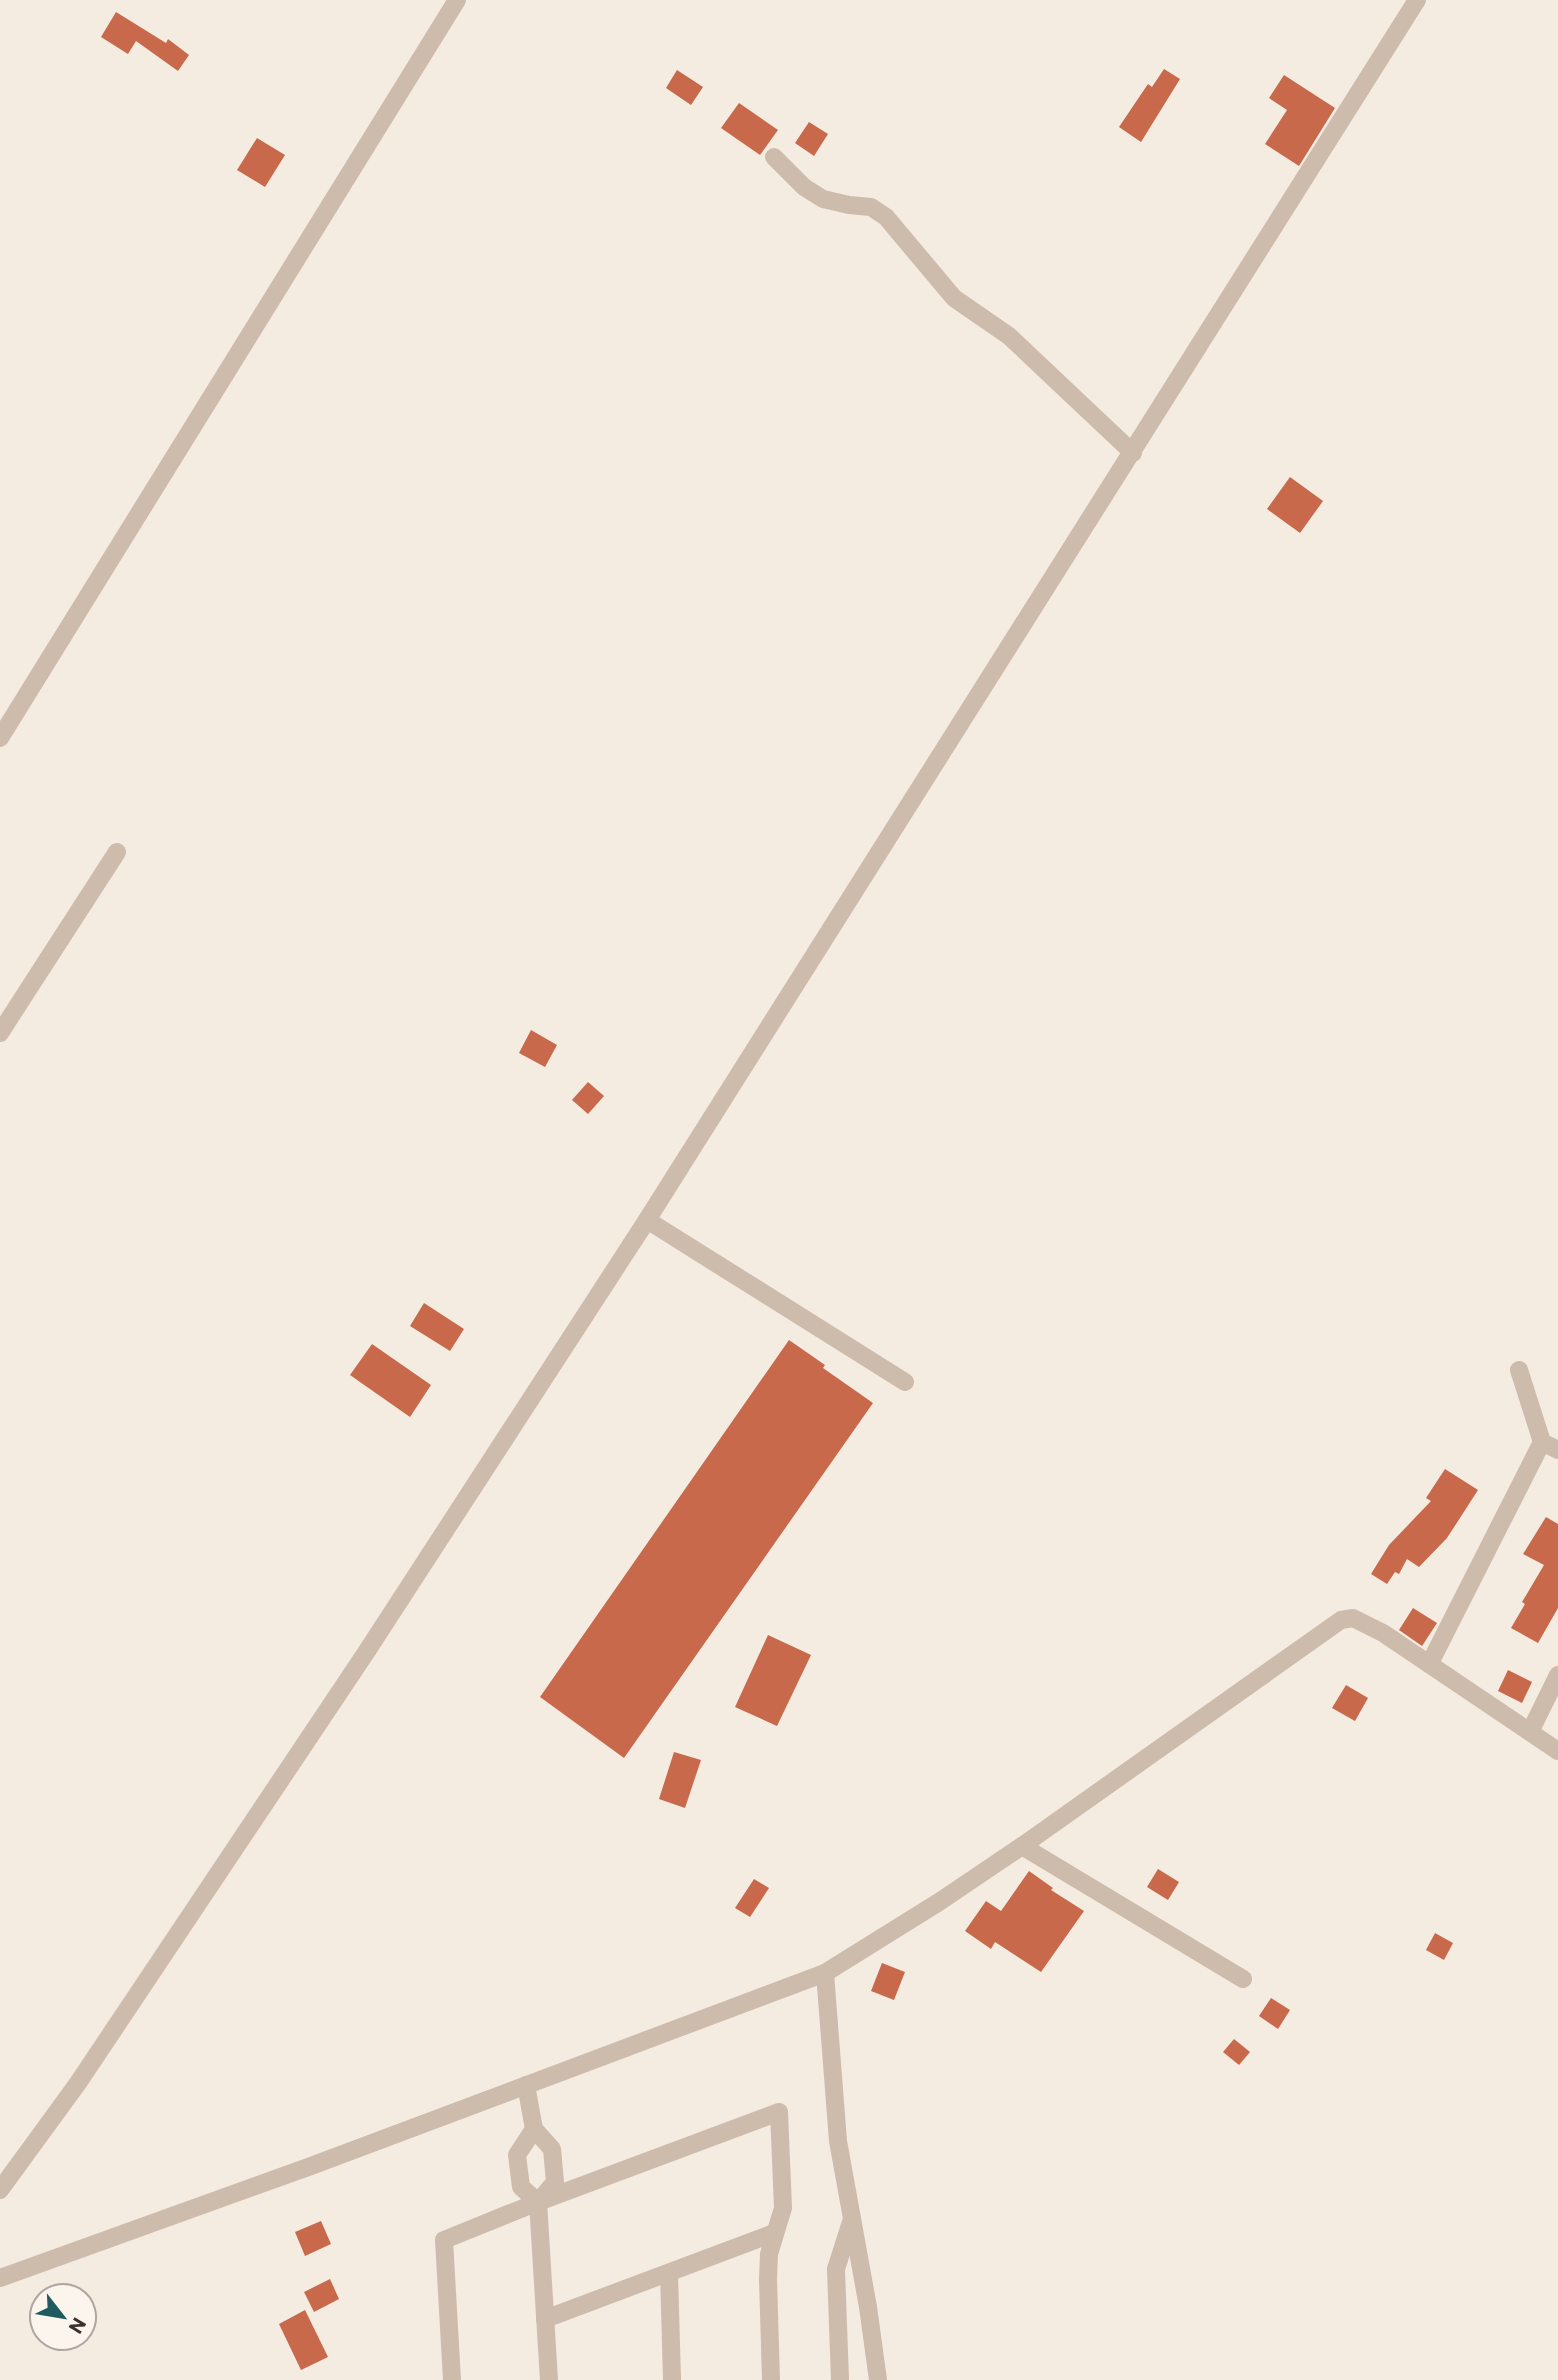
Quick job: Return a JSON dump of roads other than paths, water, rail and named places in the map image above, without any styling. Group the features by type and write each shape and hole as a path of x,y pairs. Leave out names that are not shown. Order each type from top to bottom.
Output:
{"street":[{"path":"0,738 457,0"},
{"path":"0,2190 78,2083 367,1651 647,1220 1417,0"},
{"path":"774,157 804,187 823,199 871,207 886,217 954,298 1009,336 1133,453"},
{"path":"0,1033 117,852"},
{"path":"647,1220 905,1381"},
{"path":"1430,1663 1550,1446 1519,1370"},
{"path":"0,2278 311,2166 825,1973 1022,1846 1341,1620 1353,1618 1366,1623 1430,1663 1558,1751"},
{"path":"1530,1732 1558,1675"},
{"path":"1022,1846 1243,1979"},
{"path":"825,1973 838,2141 868,2307 878,2380"},
{"path":"526,2085 534,2129 552,2149 555,2182 538,2202 549,2380"},
{"path":"452,2380 444,2240 779,2112 783,2208 769,2254 771,2380"},
{"path":"534,2129 517,2155 521,2187 538,2202"},
{"path":"840,2380 836,2269 852,2219"},
{"path":"545,2319 774,2233"},
{"path":"669,2273 672,2380"}]}
